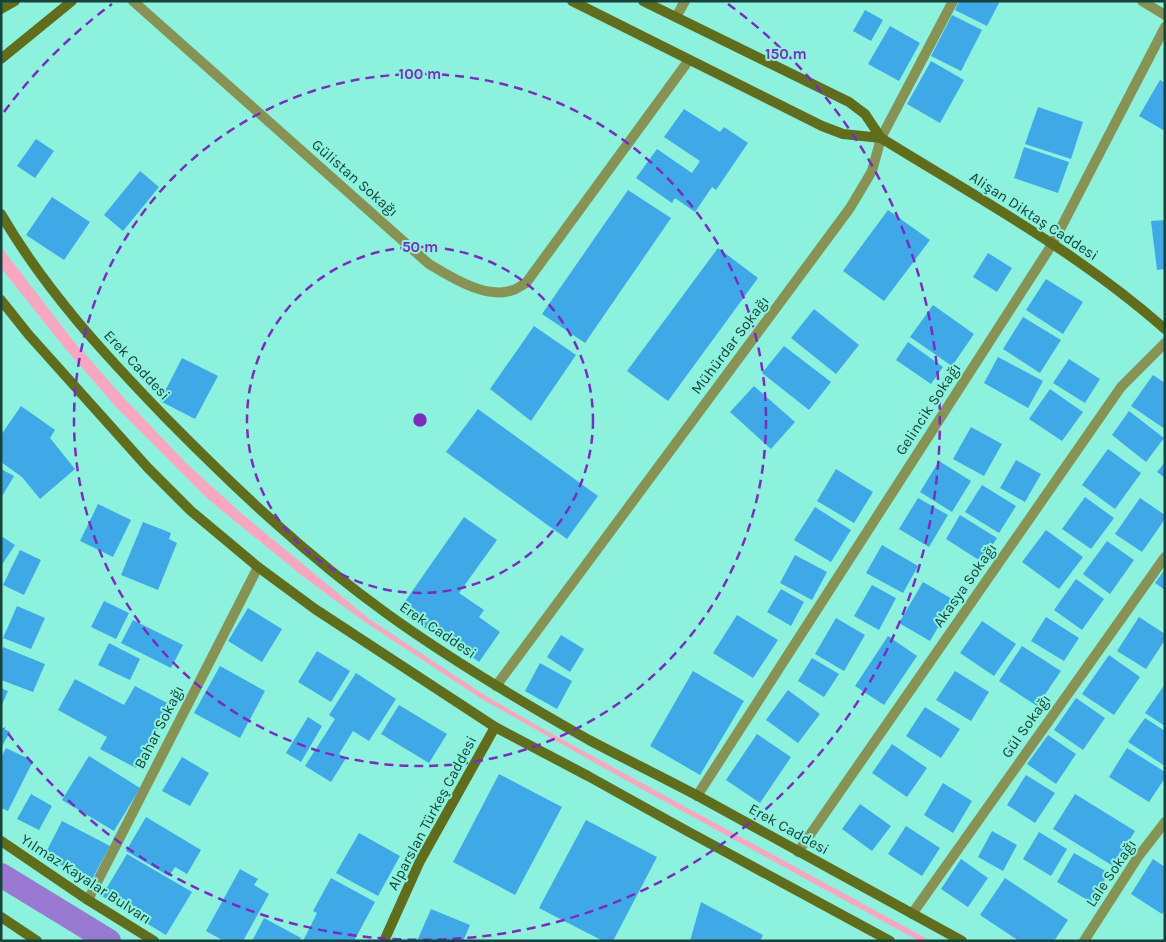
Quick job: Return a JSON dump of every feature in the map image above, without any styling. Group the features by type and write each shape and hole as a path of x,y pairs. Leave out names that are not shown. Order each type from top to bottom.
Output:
{"main road":[{"path":"1,9 14,1"},
{"path":"1,59 72,1"},
{"name":"Alişan Diktaş Caddesi","path":"572,1 822,126 843,134 881,138"},
{"name":"Alişan Diktaş Caddesi","path":"642,1 848,102 865,114 881,138 1053,243 1108,282 1165,329"},
{"name":"Erek Caddesi","path":"1,214 22,249 68,312 135,386 198,451 285,533 393,618 496,686 590,740 697,796 962,941"},
{"path":"1,300 28,334 148,468 191,511 258,567 315,609 495,727 890,941"},
{"name":"Alparslan Türkeş Caddesi","path":"384,941 420,861 495,727"},
{"name":"Yılmaz Kayalar Bulvarı","path":"1,841 88,900 154,941"},
{"path":"1,917 37,941"}],"street":[{"name":"Gülistan Sokağı","path":"133,1 430,264 454,279 475,288 496,292 512,291 526,282 689,60"},
{"path":"676,17 685,1"},
{"name":"Mühürdar Sokağı","path":"496,686 850,208 872,171 881,138 953,1"},
{"path":"1142,1 1165,15"},
{"name":"Gelincik Sokağı","path":"697,796 1053,243 1165,27"},
{"name":"Akasya Sokağı","path":"798,852 1121,387 1165,343"},
{"name":"Gül Sokağı","path":"912,914 1165,557"},
{"name":"Bahar Sokağı","path":"88,900 258,567"},
{"name":"Lale Sokağı","path":"1084,941 1138,857 1165,822"}],"shaded area":[{"path":"1,247 71,338 123,397 186,463 241,513 368,618 483,694 545,730 931,941 919,941 480,698 365,622 306,579 208,499 116,407 64,347 1,268"}],"building":[{"path":"959,1 1000,1 987,26 955,10"},
{"path":"865,10 883,20 871,41 853,31"},
{"path":"952,15 982,30 961,71 931,56"},
{"path":"890,26 920,43 899,81 868,64"},
{"path":"931,61 964,80 940,123 907,104"},
{"path":"1160,80 1165,83 1165,131 1139,116"},
{"path":"1038,107 1083,122 1071,159 1025,144"},
{"path":"684,109 720,132 724,127 748,143 716,190 712,187 695,212 675,198 672,203 636,178 657,149 692,173 700,161 664,137"},
{"path":"36,139 54,151 35,178 17,166"},
{"path":"1024,147 1069,162 1058,193 1014,178"},
{"path":"140,171 159,187 123,231 104,215"},
{"path":"628,190 671,218 585,343 542,314"},
{"path":"52,197 90,222 64,260 26,235"},
{"path":"888,210 930,240 884,301 843,271"},
{"path":"1165,220 1165,269 1157,270 1151,221"},
{"path":"718,248 758,278 668,401 627,371"},
{"path":"988,253 1012,268 997,292 973,277"},
{"path":"1046,279 1083,302 1063,334 1026,310"},
{"path":"933,305 974,334 952,366 910,337"},
{"path":"814,309 859,345 836,374 791,338"},
{"path":"1023,317 1061,340 1040,373 1003,349"},
{"path":"534,326 576,355 531,421 490,389"},
{"path":"908,342 943,367 931,384 896,360"},
{"path":"784,346 831,382 809,410 762,373"},
{"path":"998,357 1043,381 1028,408 984,383"},
{"path":"182,358 218,376 195,419 160,401"},
{"path":"1069,359 1100,379 1085,403 1053,383"},
{"path":"1153,375 1165,383 1165,429 1131,406"},
{"path":"754,386 795,422 771,449 730,412"},
{"path":"1050,389 1083,412 1062,441 1029,419"},
{"path":"21,406 55,430 50,438 75,469 40,499 22,477 1,462 1,435"},
{"path":"478,409 598,496 567,539 446,452"},
{"path":"1129,411 1164,438 1146,462 1112,435"},
{"path":"971,427 1002,444 984,476 953,459"},
{"path":"1108,449 1141,473 1115,509 1082,485"},
{"path":"1016,460 1041,474 1025,502 1000,488"},
{"path":"939,461 971,481 952,512 920,492"},
{"path":"1165,462 1165,478 1157,472"},
{"path":"1,469 14,476 1,498"},
{"path":"836,469 873,492 854,523 817,501"},
{"path":"982,485 1016,506 999,533 965,512"},
{"path":"1085,497 1114,518 1091,549 1062,529"},
{"path":"918,498 948,515 929,547 899,529"},
{"path":"1140,498 1165,515 1165,519 1142,552 1115,534"},
{"path":"98,504 131,520 113,557 80,541"},
{"path":"815,507 851,530 831,562 794,540"},
{"path":"960,515 997,538 982,562 946,539"},
{"path":"464,517 497,540 459,593 484,610 479,617 500,632 479,662 434,629 432,633 399,610"},
{"path":"143,522 171,533 169,539 177,543 158,590 121,575"},
{"path":"1046,530 1083,557 1059,589 1022,562"},
{"path":"1,536 15,545 1,566"},
{"path":"1107,541 1134,560 1110,594 1083,574"},
{"path":"882,545 918,566 903,593 866,573"},
{"path":"20,550 41,560 24,595 3,585"},
{"path":"795,555 827,572 812,600 780,583"},
{"path":"1165,569 1165,590 1155,583"},
{"path":"1076,579 1104,599 1082,630 1054,610"},
{"path":"923,582 954,600 930,641 899,623"},
{"path":"872,585 896,598 879,630 854,616"},
{"path":"781,589 804,602 791,626 767,612"},
{"path":"104,601 129,613 116,639 91,627"},
{"path":"17,606 45,618 31,649 3,638"},
{"path":"248,608 282,629 262,662 228,641"},
{"path":"737,615 778,640 753,678 713,653"},
{"path":"1046,617 1079,638 1064,661 1031,641"},
{"path":"1139,617 1165,634 1165,640 1146,669 1117,651"},
{"path":"836,618 865,635 844,671 815,654"},
{"path":"133,620 183,645 171,668 121,643"},
{"path":"982,621 1016,644 994,676 960,653"},
{"path":"561,635 584,649 570,672 547,657"},
{"path":"888,636 917,656 884,705 855,686"},
{"path":"109,643 140,659 130,680 98,665"},
{"path":"1022,646 1061,671 1037,706 999,681"},
{"path":"3,647 45,664 33,692 1,680 1,652"},
{"path":"317,651 350,671 331,702 298,682"},
{"path":"1109,655 1140,677 1114,715 1082,694"},
{"path":"812,658 839,674 824,697 798,681"},
{"path":"540,663 572,681 557,709 525,691"},
{"path":"220,666 265,691 240,738 194,713"},
{"path":"693,671 744,701 700,775 650,746"},
{"path":"955,671 989,692 971,721 936,700"},
{"path":"356,673 396,699 369,741 353,731 339,754 346,758 331,782 305,766 335,719 329,715"},
{"path":"75,679 124,705 135,686 171,705 136,768 100,749 107,737 58,710"},
{"path":"1165,684 1165,726 1145,713"},
{"path":"1,688 8,691 1,707"},
{"path":"788,690 820,714 798,743 766,720"},
{"path":"1076,698 1105,718 1083,750 1054,730"},
{"path":"399,705 447,734 429,763 381,734"},
{"path":"925,707 960,729 941,758 906,736"},
{"path":"308,717 322,726 301,762 286,753"},
{"path":"1145,718 1165,731 1165,766 1128,742"},
{"path":"1,727 10,732 1,748"},
{"path":"757,734 791,757 760,803 726,780"},
{"path":"1048,735 1076,754 1056,784 1027,764"},
{"path":"892,744 927,768 907,797 872,773"},
{"path":"6,748 33,761 8,811 1,808 1,758"},
{"path":"1127,748 1165,772 1165,778 1149,802 1109,777"},
{"path":"89,756 140,788 114,831 62,800"},
{"path":"182,757 209,773 190,806 162,791"},
{"path":"499,774 562,807 515,895 453,862"},
{"path":"1026,775 1055,793 1035,823 1007,805"},
{"path":"943,783 972,801 953,833 924,815"},
{"path":"31,794 52,806 39,830 17,819"},
{"path":"1075,794 1135,831 1113,866 1053,829"},
{"path":"860,804 891,826 872,851 842,829"},
{"path":"146,817 201,850 187,874 175,867 169,876 126,851"},
{"path":"586,820 657,857 613,941 603,941 539,908"},
{"path":"62,821 110,846 91,881 44,856"},
{"path":"906,826 940,848 922,876 888,854"},
{"path":"992,831 1017,845 1003,871 978,857"},
{"path":"1039,832 1067,849 1051,876 1023,859"},
{"path":"359,833 400,856 378,896 336,873"},
{"path":"1074,853 1109,873 1091,902 1057,882"},
{"path":"127,854 192,892 166,935 102,896"},
{"path":"961,859 988,878 968,907 941,889"},
{"path":"1153,859 1165,867 1165,910 1162,914 1131,894"},
{"path":"240,869 258,879 254,885 269,894 243,941 224,941 206,931"},
{"path":"331,878 375,902 354,941 303,941 317,913 313,911"},
{"path":"1005,878 1068,920 1054,941 1019,941 980,915"},
{"path":"701,902 763,935 760,941 690,941"},
{"path":"431,909 470,925 463,941 417,941"},
{"path":"264,918 301,938 300,941 252,941"}],"waterway":[{"path":"1,875 109,941"}]}
